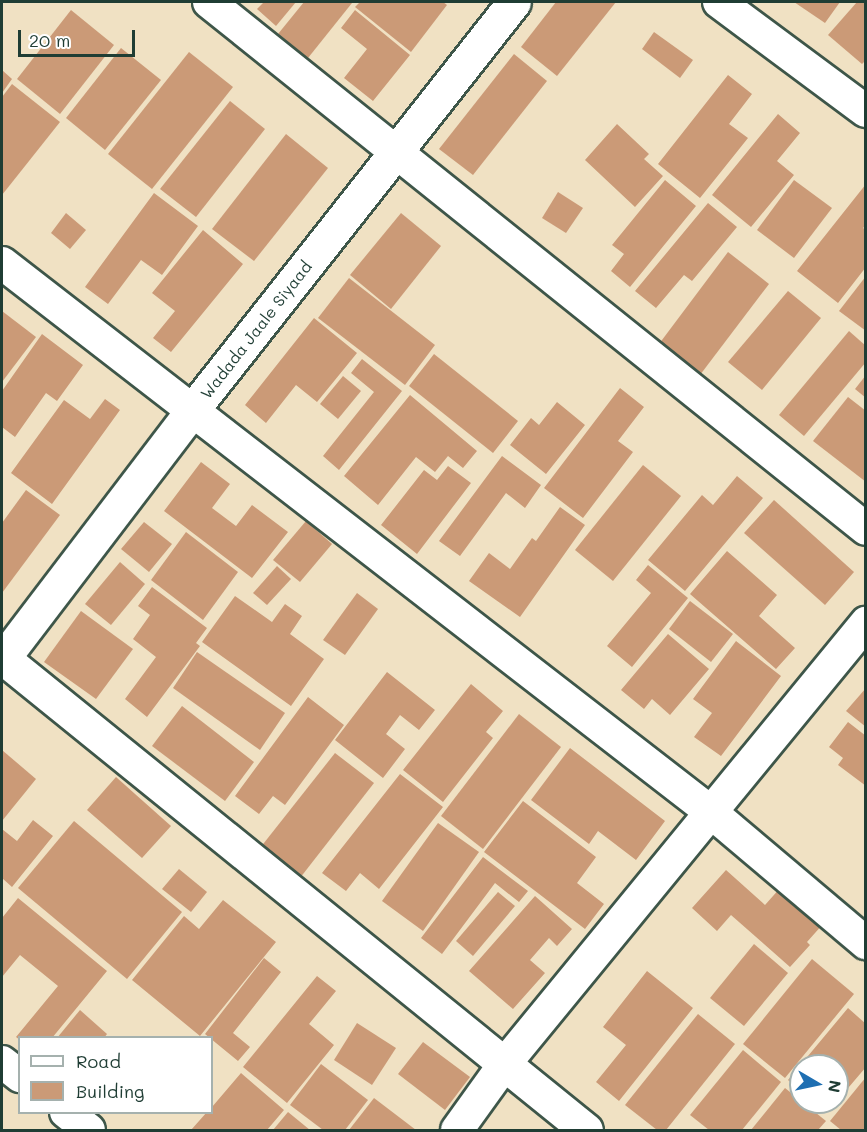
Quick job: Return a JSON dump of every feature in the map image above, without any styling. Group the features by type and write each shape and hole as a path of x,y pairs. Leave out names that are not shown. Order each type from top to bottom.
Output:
{"main road":[{"name":"Wadada Jaale Siyaad","path":"2,658 193,409 514,2"},
{"path":"2,658 586,1131"}],"street":[{"path":"209,2 866,529"},
{"path":"719,2 866,111"},
{"path":"2,263 712,813 866,943"},
{"path":"458,1131 503,1066 866,623"},
{"path":"2,1062 18,1074"},
{"path":"67,1114 89,1131"}],"building":[{"path":"264,2 296,2 276,26 257,9"},
{"path":"304,2 352,3 308,58 278,34"},
{"path":"360,2 443,2 447,5 411,52 355,7"},
{"path":"556,2 616,2 557,76 521,47"},
{"path":"794,2 840,2 825,23"},
{"path":"857,2 866,2 866,60 862,64 828,35"},
{"path":"71,10 114,45 60,114 17,79"},
{"path":"355,10 410,55 373,101 344,78 367,49 341,28"},
{"path":"654,32 693,60 680,78 642,49"},
{"path":"121,48 161,80 105,150 66,118"},
{"path":"189,52 233,87 152,189 108,154"},
{"path":"514,54 547,81 473,175 439,149"},
{"path":"2,70 12,79 2,93"},
{"path":"728,75 752,94 729,124 748,138 700,198 658,164"},
{"path":"12,84 60,122 2,195 2,97"},
{"path":"230,101 265,129 196,217 160,189"},
{"path":"778,114 800,133 777,161 794,175 751,227 712,195"},
{"path":"617,124 649,154 644,159 663,176 635,207 585,160"},
{"path":"286,134 328,168 254,261 212,229"},
{"path":"665,180 696,206 630,287 611,271 624,254 612,245"},
{"path":"794,180 832,208 794,258 757,230"},
{"path":"866,184 866,225 863,228 866,230 866,267 838,303 797,271"},
{"path":"558,192 583,208 566,233 542,218"},
{"path":"154,193 198,226 162,275 141,260 108,304 85,287"},
{"path":"708,203 737,227 692,281 684,275 656,308 635,291"},
{"path":"66,213 86,230 70,249 51,233"},
{"path":"401,213 441,246 391,309 350,275"},
{"path":"203,230 243,264 171,352 153,338 175,311 152,293"},
{"path":"728,252 769,284 700,375 659,344"},
{"path":"866,276 866,331 839,311"},
{"path":"349,278 435,345 405,385 318,318"},
{"path":"788,291 821,318 762,390 728,362"},
{"path":"2,311 36,337 2,382"},
{"path":"314,318 357,353 317,402 296,385 266,423 245,405"},
{"path":"849,331 866,346 866,362 804,436 779,415"},
{"path":"42,334 83,365 57,401 46,393 15,437 2,427 2,391"},
{"path":"434,354 518,421 493,453 409,386"},
{"path":"362,359 402,391 339,470 323,456 374,392 351,373"},
{"path":"866,375 866,398 855,389"},
{"path":"343,376 361,391 338,419 320,404"},
{"path":"620,388 644,407 618,441 633,452 583,518 544,488"},
{"path":"410,395 477,451 463,468 448,456 435,472 416,457 378,505 344,476"},
{"path":"848,397 866,411 866,482 813,441"},
{"path":"105,399 120,410 52,504 11,473 64,400 90,419"},
{"path":"557,402 585,425 546,474 510,445 531,418 539,425"},
{"path":"502,456 541,485 525,508 506,493 460,556 439,541"},
{"path":"201,462 230,484 212,508 236,526 252,505 288,532 252,578 164,511"},
{"path":"643,465 681,496 613,581 575,550"},
{"path":"448,466 471,483 417,554 381,525 424,470 437,480"},
{"path":"737,476 763,498 685,591 648,560 702,495 713,505"},
{"path":"26,490 60,515 2,593 2,523"},
{"path":"774,500 854,572 825,605 744,533"},
{"path":"560,507 585,525 520,617 469,581 489,553 510,569 532,538 536,541"},
{"path":"306,521 332,544 300,582 273,560"},
{"path":"144,522 172,544 149,572 121,549"},
{"path":"186,532 238,572 203,620 151,580"},
{"path":"727,551 777,595 759,616 795,648 776,669 690,594"},
{"path":"120,562 145,584 111,625 85,604"},
{"path":"648,565 688,598 632,667 607,646 651,593 636,580"},
{"path":"277,566 291,579 267,605 253,593"},
{"path":"152,587 207,628 196,643 200,646 147,717 125,699 156,657 133,639 150,615 138,606"},
{"path":"357,593 378,609 345,655 323,640"},
{"path":"235,596 272,622 285,604 302,616 290,634 324,659 291,706 202,642"},
{"path":"690,601 733,634 711,662 669,629"},
{"path":"81,611 133,649 96,699 44,662"},
{"path":"668,634 709,669 670,715 652,699 644,709 621,690"},
{"path":"736,641 781,676 721,756 694,737 712,713 693,699"},
{"path":"197,652 285,713 260,750 173,688"},
{"path":"387,672 435,710 419,730 400,715 386,734 405,749 383,778 335,740"},
{"path":"471,684 503,711 486,732 493,738 443,802 403,770"},
{"path":"866,688 866,727 846,711"},
{"path":"308,697 344,725 285,805 273,796 259,814 235,796"},
{"path":"182,706 254,762 225,801 152,746"},
{"path":"519,714 561,747 483,849 441,816"},
{"path":"848,722 866,736 866,786 838,765 843,758 829,747"},
{"path":"570,748 665,821 636,860 598,831 589,844 531,800"},
{"path":"2,750 36,779 2,821"},
{"path":"335,753 374,783 300,878 260,848"},
{"path":"400,774 443,807 379,889 360,873 346,891 322,873"},
{"path":"116,777 171,826 142,858 87,810"},
{"path":"523,801 596,857 577,883 604,904 585,929 484,852"},
{"path":"33,820 53,836 12,887 2,878 2,829 17,841"},
{"path":"74,821 182,912 127,979 18,888"},
{"path":"438,823 479,852 423,931 382,901"},
{"path":"483,857 528,891 519,902 495,883 442,954 421,938"},
{"path":"179,869 207,892 191,912 162,889"},
{"path":"726,870 765,905 781,887 823,924 807,942 810,945 790,967 731,915 717,931 692,908"},
{"path":"498,892 515,906 473,956 456,941"},
{"path":"535,896 572,929 557,946 549,938 530,960 545,973 513,1009 469,971"},
{"path":"18,898 107,971 54,1036 16,1037 58,986 20,955 2,977 2,918"},
{"path":"223,900 276,942 200,1036 132,980 184,916 199,929"},
{"path":"754,944 788,973 744,1026 710,998"},
{"path":"264,958 281,972 233,1033 250,1047 238,1061 213,1041 213,1036 205,1034"},
{"path":"812,959 854,994 805,1054 789,1054 789,1073 785,1078 743,1044"},
{"path":"647,971 693,1008 619,1101 596,1082 626,1045 603,1027"},
{"path":"317,976 336,991 309,1024 334,1045 287,1103 243,1067"},
{"path":"848,1008 866,1024 866,1067 849,1087 849,1054 810,1054"},
{"path":"80,1010 107,1034 106,1036 59,1036"},
{"path":"698,1014 735,1044 666,1130 657,1130 625,1105"},
{"path":"357,1023 396,1048 372,1085 334,1060"},
{"path":"423,1042 470,1077 445,1110 398,1074"},
{"path":"743,1050 781,1082 742,1130 709,1130 690,1115"},
{"path":"321,1064 368,1100 345,1130 323,1130 290,1105"},
{"path":"241,1073 284,1110 267,1130 191,1130 205,1114 213,1114 213,1106"},
{"path":"866,1077 866,1130 841,1130 830,1121 836,1114 849,1114 849,1098"},
{"path":"785,1088 789,1091 789,1114 817,1114 826,1121 818,1130 751,1130"},
{"path":"374,1098 416,1130 349,1130"},
{"path":"288,1112 310,1130 273,1130"}]}
